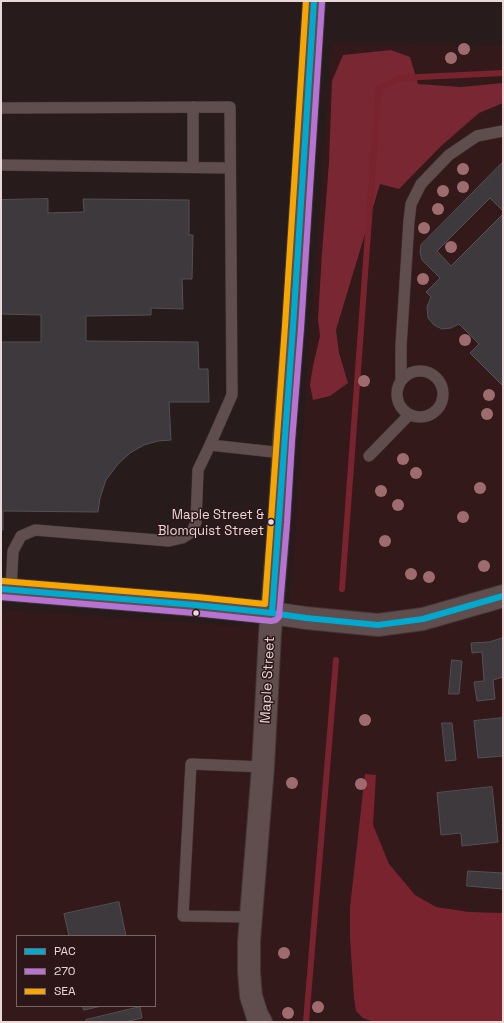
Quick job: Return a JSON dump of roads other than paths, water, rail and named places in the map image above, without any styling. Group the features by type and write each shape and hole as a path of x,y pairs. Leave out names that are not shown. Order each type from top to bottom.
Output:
{"street":[{"name":"Maple Street","path":"261,1022 257,1015 251,996 249,942 263,767 283,453 294,319 314,1"},
{"path":"6,590 196,605 378,626 422,619 503,596"}],"lane":[{"path":"193,107 193,167"},
{"path":"1,108 230,107 229,168 232,395 198,470 196,522 192,532 182,538 169,541 35,530 21,536 14,551 6,590"},
{"path":"401,380 402,338 411,204 421,184 449,156 477,136 503,131"},
{"path":"1,165 229,168"},
{"path":"421,370 430,372 438,378 442,386 443,395 441,404 435,412 427,416 418,417 409,415 402,409 397,401 396,392 398,383 401,380 412,371 421,370"},
{"path":"369,456 409,415"},
{"path":"210,445 283,453"},
{"path":"251,917 183,916 191,764 263,767"}],"waterway":[{"path":"342,589 379,88 400,78 503,73"},
{"path":"306,1022 336,660"}],"place":[{"name":"Maple Street & Blomquist Street","path":"271,522"}]}
